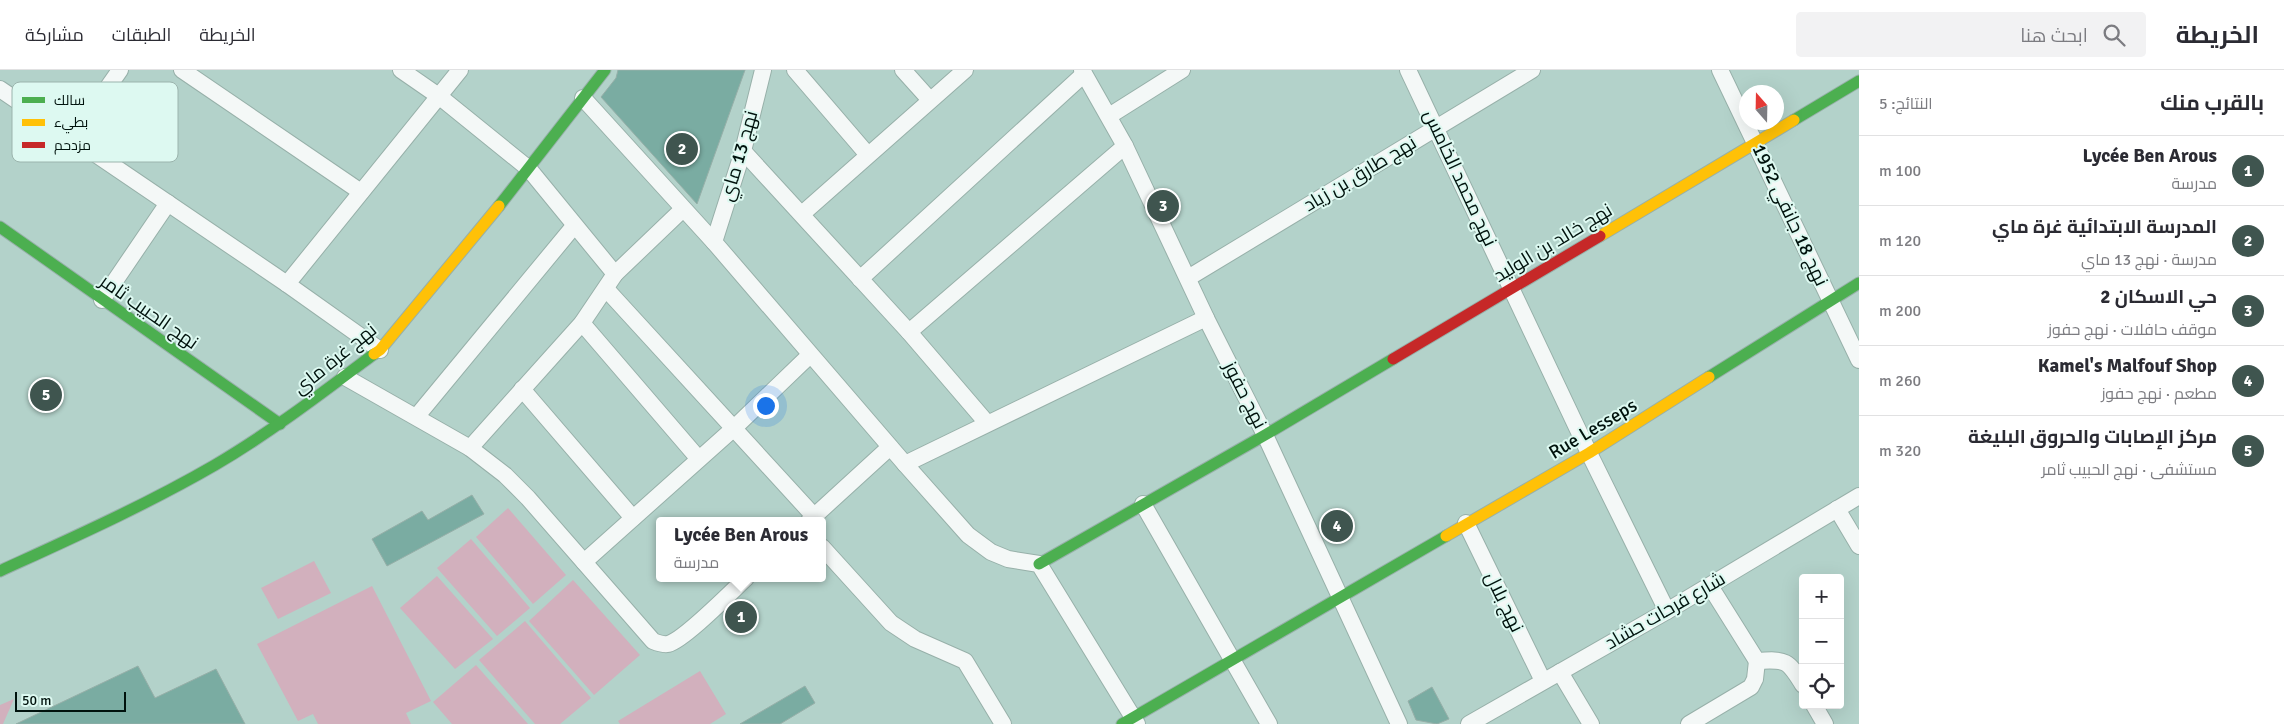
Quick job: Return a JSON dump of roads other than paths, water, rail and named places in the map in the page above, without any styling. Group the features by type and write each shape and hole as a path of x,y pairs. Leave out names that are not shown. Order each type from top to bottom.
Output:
{"street":[{"path":"112,82 120,70"},
{"path":"182,70 361,192"},
{"path":"401,70 440,97 529,169 574,226 616,274"},
{"path":"287,284 460,70"},
{"name":"نهج غرة ماي","path":"0,571 96,527 214,465 280,424 380,350 529,169 605,70"},
{"name":"نهج 13 ماي","path":"714,242 743,151 763,70"},
{"path":"795,70 868,154"},
{"path":"903,70 930,100"},
{"path":"802,214 965,70"},
{"path":"1109,116 1182,70"},
{"name":"نهج محمد الخامس","path":"1408,70 1589,453 1667,611"},
{"name":"نهج طارق بن زياد","path":"1188,278 1532,70"},
{"name":"نهج 18 جانفي 1952","path":"1720,70 1859,360"},
{"path":"860,279 1083,72"},
{"name":"نهج حفوز","path":"1083,72 1125,146 1206,318 1265,434 1399,724"},
{"name":"نهج خالد بن الوليد","path":"1039,564 1265,434 1859,81"},
{"path":"0,89 12,97"},
{"path":"583,98 714,242 904,464 968,535 992,552 1008,558 1039,564 1131,722"},
{"path":"909,332 1125,146"},
{"path":"743,151 909,332 986,423"},
{"path":"109,162 380,350"},
{"path":"102,300 168,203"},
{"path":"470,448 582,323 607,290 616,274 683,209"},
{"path":"417,416 574,226"},
{"name":"نهج الحبيب ثامر","path":"0,227 280,424"},
{"name":"Rue Lesseps","path":"1131,722 1232,659 1589,453 1859,283"},
{"path":"607,290 810,517"},
{"path":"904,464 1206,318"},
{"path":"582,323 698,458"},
{"path":"584,562 698,458 733,429 810,355"},
{"path":"346,377 470,448 505,475 528,498 647,636 659,644 670,644 684,634 742,582"},
{"path":"522,389 632,518"},
{"path":"812,517 890,447"},
{"name":"شارع فرحات حشاد","path":"1469,724 1710,586 1859,496"},
{"path":"1143,504 1269,724"},
{"path":"1837,509 1859,545"},
{"name":"نهج بلال","path":"1466,523 1543,681"},
{"path":"826,551 891,623 915,639 965,662 1003,724"},
{"path":"1689,724 1751,687 1755,679 1757,661 1710,586"},
{"path":"1757,661 1786,662 1799,679"},
{"path":"1560,672 1591,724"},
{"path":"1816,709 1825,724"}],"place":[{"name":"المدرسة الابتدائية غرة ماي","path":"682,149"},
{"name":"حي الاسكان 2","path":"1163,206"},
{"name":"مركز الإصابات والحروق البليغة","path":"46,395"},
{"name":"Kamel's Malfouf Shop","path":"1337,526"},
{"name":"Lycée Ben Arous","path":"741,617"}]}
